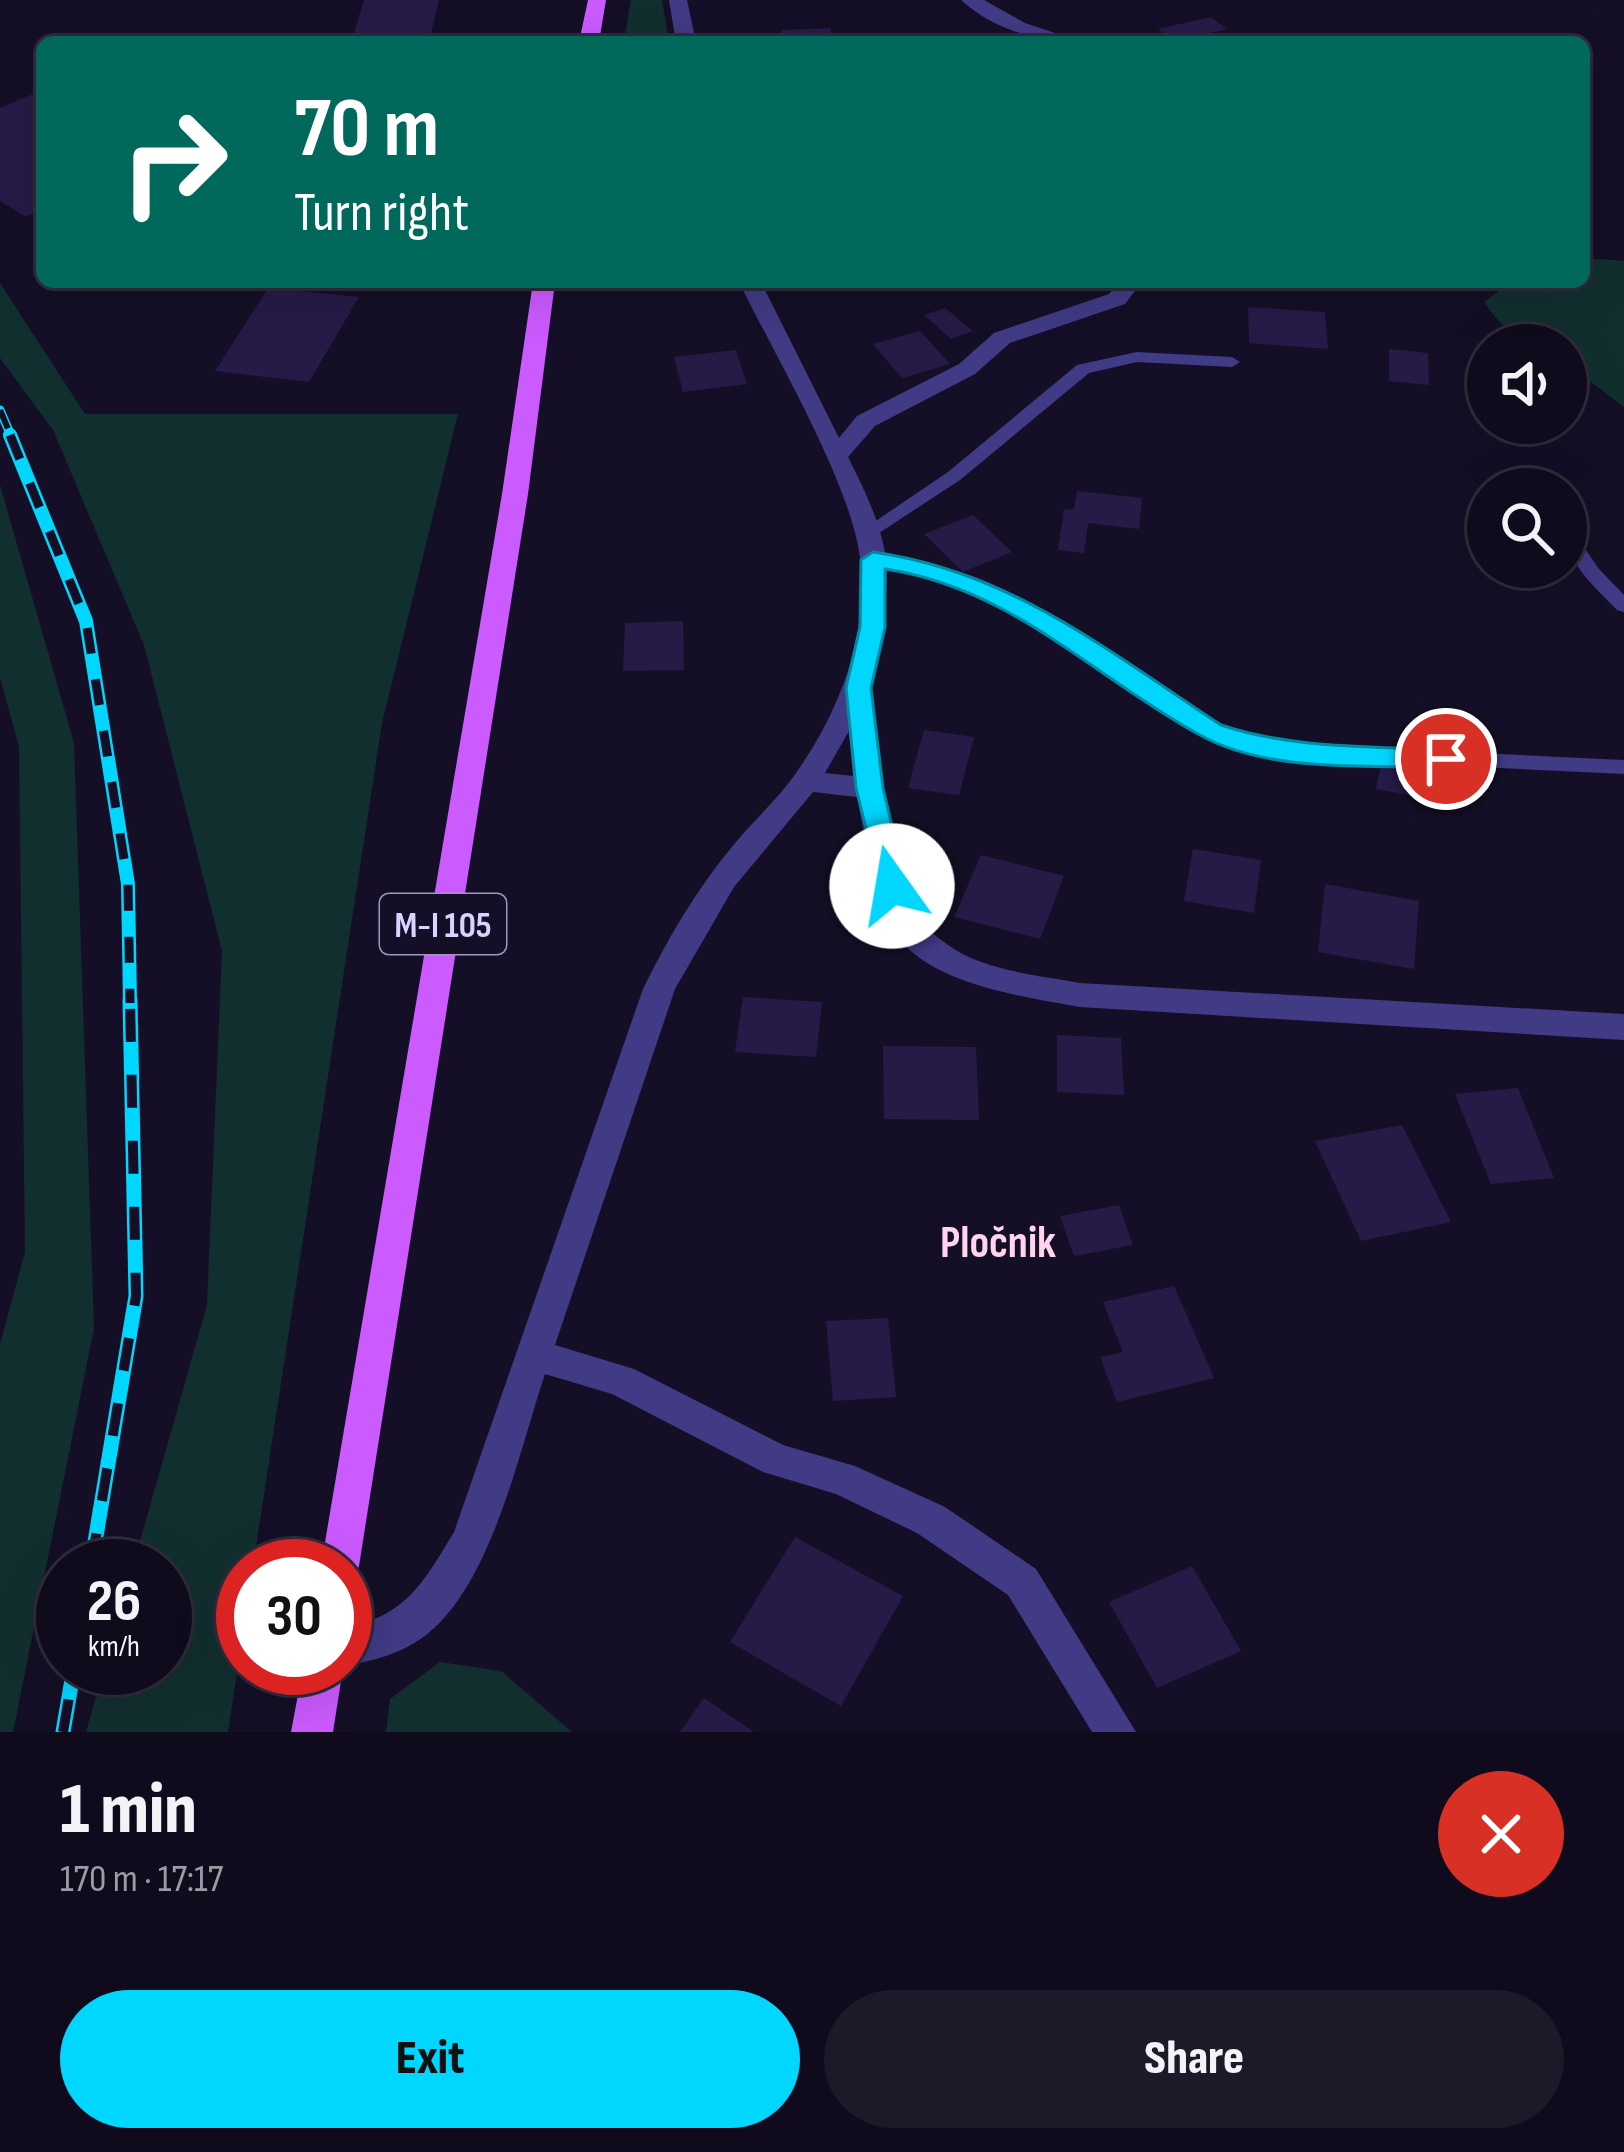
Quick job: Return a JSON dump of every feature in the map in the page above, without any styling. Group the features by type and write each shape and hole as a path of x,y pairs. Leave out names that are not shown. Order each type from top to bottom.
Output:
{"main road":[{"path":"590,36 597,0"},
{"name":"M-I 105","path":"344,1539 511,517 543,288"},
{"path":"313,1732 319,1695"}],"street":[{"path":"677,0 685,36"},
{"path":"970,0 1018,27 1050,36"},
{"path":"372,1642 424,1616 470,1540 659,988 683,936 763,826 806,781 858,688 872,627 870,547 836,456 753,288"},
{"path":"836,456 866,421 967,369 1002,338 1117,299 1126,288"},
{"path":"858,688 869,788 892,886 908,928 940,956 1001,980 1080,995 1624,1027"},
{"path":"806,781 869,788"},
{"path":"533,1354 621,1382 776,1460 842,1478 931,1520 1022,1582 1114,1732"}],"lane":[{"path":"1232,362 1137,357 1083,369 870,547 1010,601 1212,731 1252,744 1313,752 1624,767"},
{"path":"1587,566 1624,606"}],"green space":[{"path":"631,0 662,0 668,36 625,36"},
{"path":"1590,258 1624,261 1624,407 1587,379 1587,324 1501,323 1484,302 1503,288 1590,288"},
{"path":"0,283 85,414 458,414 382,723 257,1539 216,1539 216,1695 234,1695 228,1732 86,1732 96,1695 192,1695 192,1539 141,1539 207,1305 222,951 144,645 53,430 0,358"},
{"path":"0,485 74,743 94,1328 52,1539 36,1539 36,1617 13,1732 0,1732 0,1344 25,1252 19,747 0,677"},
{"path":"440,1662 501,1671 572,1732 386,1732 390,1699"}],"building":[{"path":"364,0 439,0 430,36 353,36"},
{"path":"1211,17 1227,29 1198,36 1166,36 1158,29"},
{"path":"830,28 832,36 782,36 781,30"},
{"path":"36,93 36,212 26,217 0,201 0,108"},
{"path":"268,288 359,297 309,382 215,371"},
{"path":"1248,307 1325,312 1328,349 1249,343"},
{"path":"945,308 973,331 951,339 924,315"},
{"path":"920,331 950,364 902,378 873,344"},
{"path":"1389,349 1428,353 1429,385 1389,381"},
{"path":"736,350 747,384 683,392 674,357"},
{"path":"1077,491 1142,498 1139,529 1088,523 1084,553 1058,550 1064,510 1074,509"},
{"path":"973,515 1012,552 963,572 924,534"},
{"path":"683,621 684,670 623,671 625,623"},
{"path":"924,730 974,737 959,795 908,788"},
{"path":"1382,760 1467,777 1464,806 1376,789"},
{"path":"1193,849 1261,860 1254,913 1184,901"},
{"path":"981,855 1064,876 1040,939 954,917"},
{"path":"1325,884 1419,901 1414,969 1318,952"},
{"path":"743,997 822,1002 816,1057 735,1052"},
{"path":"1057,1035 1121,1038 1124,1095 1057,1092"},
{"path":"883,1046 976,1047 979,1120 884,1119"},
{"path":"1518,1088 1554,1178 1491,1184 1455,1094"},
{"path":"1402,1125 1451,1222 1361,1241 1315,1141"},
{"path":"1119,1205 1133,1245 1074,1256 1060,1216"},
{"path":"1174,1286 1214,1378 1117,1402 1100,1357 1123,1352 1103,1302"},
{"path":"888,1318 896,1397 833,1401 826,1321"},
{"path":"795,1537 903,1596 841,1706 730,1642"},
{"path":"1192,1566 1241,1651 1157,1688 1109,1602"},
{"path":"704,1698 754,1732 680,1732"}],"railway":[{"path":"0,410 12,438"},
{"path":"10,435 86,621 128,884 130,1003"},
{"path":"96,1539 136,1296 130,1000"},
{"path":"63,1732 69,1695"}],"district":[{"name":"Pločnik","path":"998,1241"}],"route":[{"path":"892,886 869,788 858,688 872,627 873,560 918,566 980,586 1024,608 1212,731 1252,744 1313,752 1446,759"}]}
